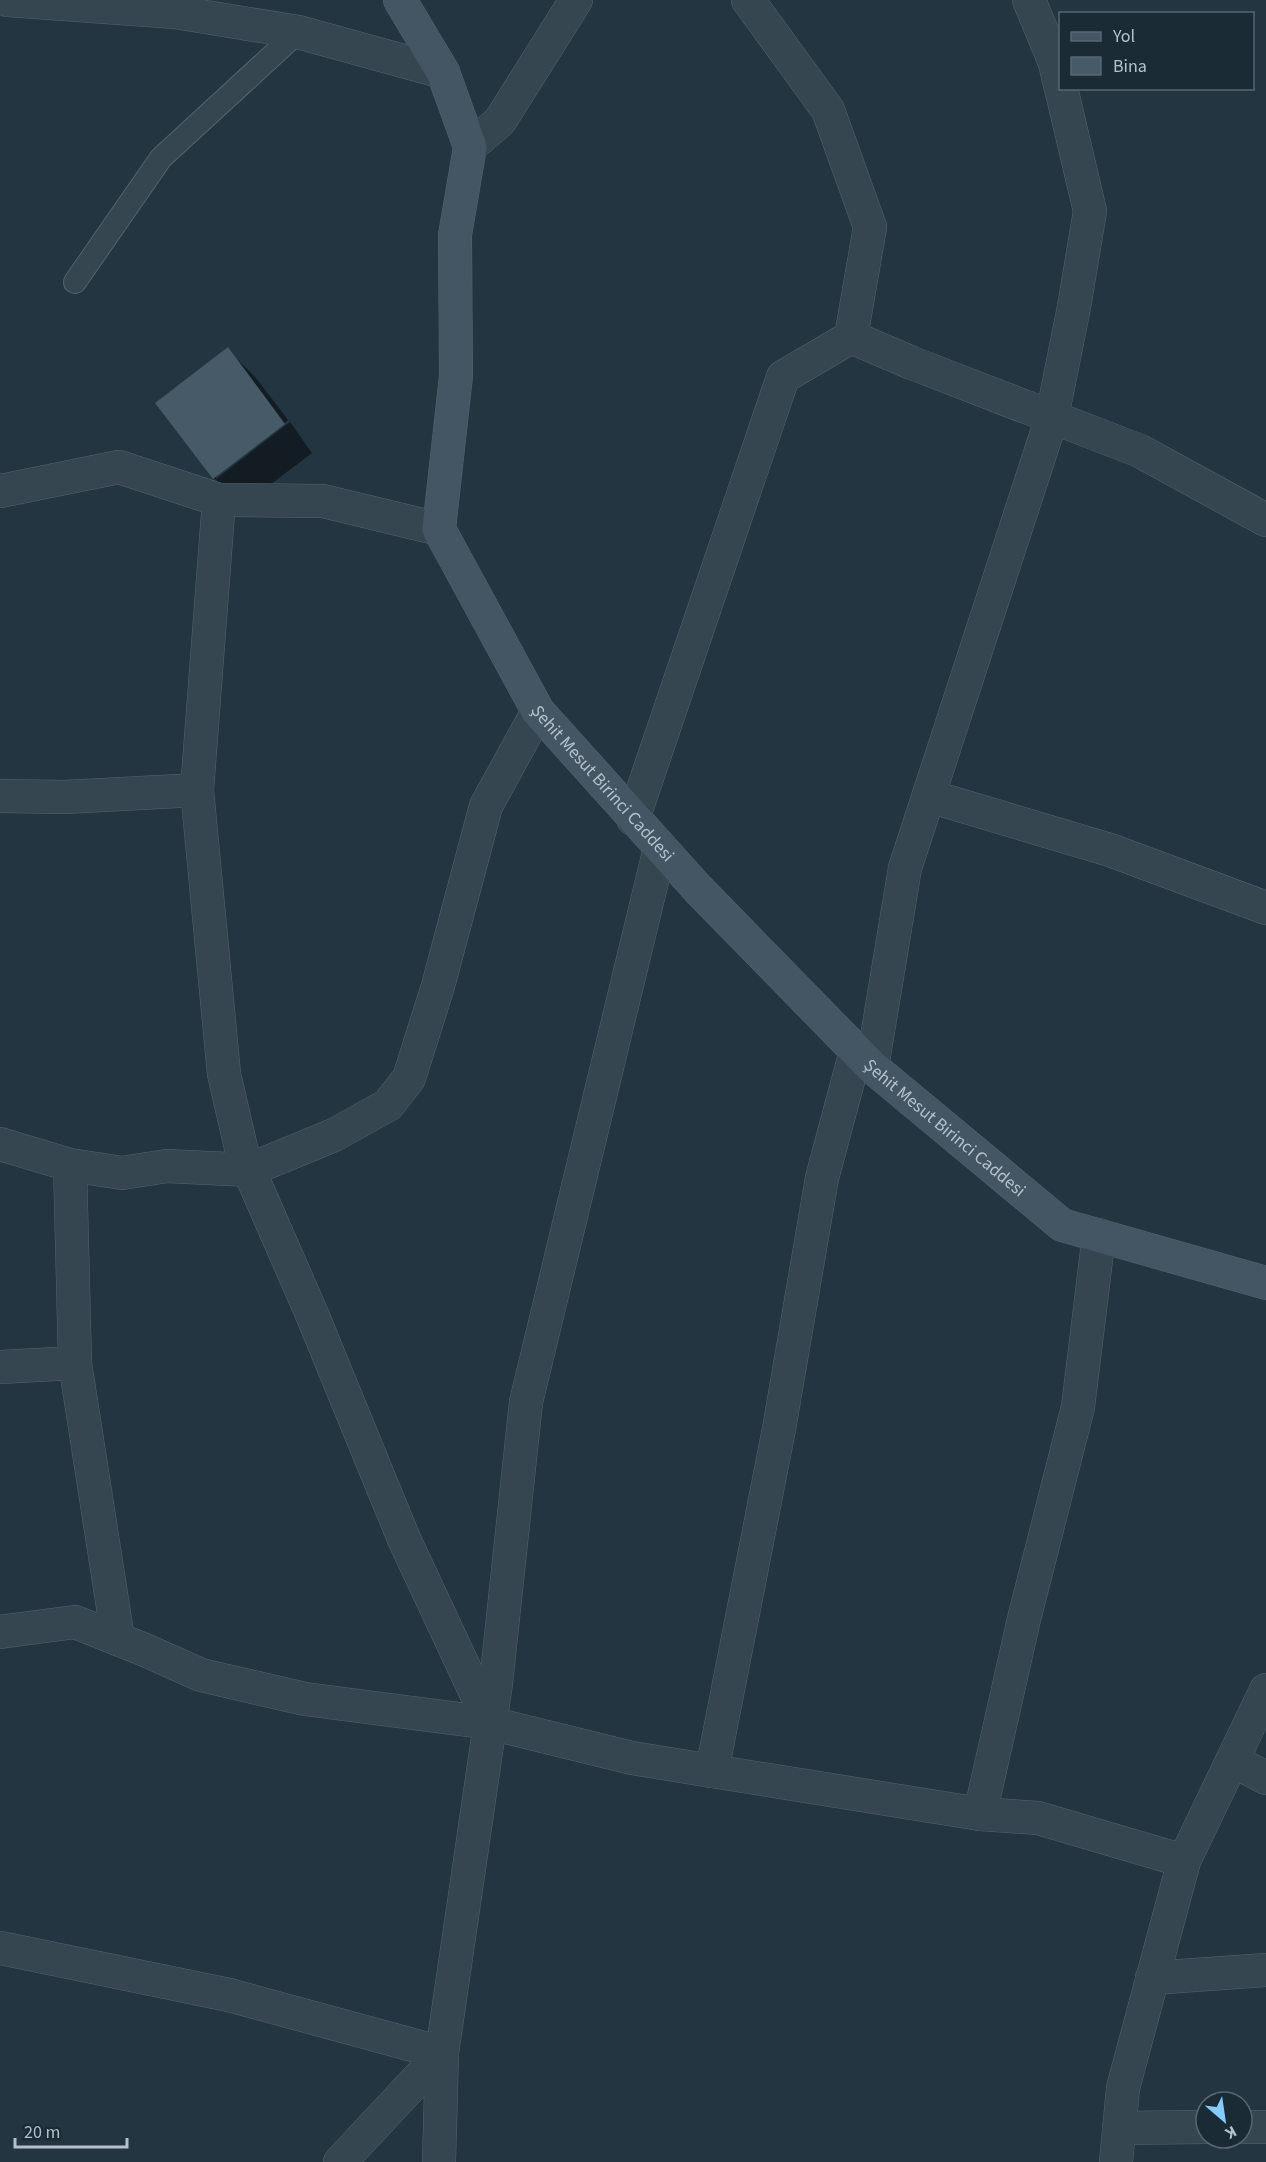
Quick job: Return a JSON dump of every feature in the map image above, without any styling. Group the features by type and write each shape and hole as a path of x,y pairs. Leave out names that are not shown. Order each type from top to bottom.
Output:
{"main road":[{"path":"400,0 442,72 471,147 455,236 456,376 439,529"},
{"name":"Şehit Mesut Birinci Caddesi","path":"439,529 538,711 660,848 864,1059 1062,1225 1266,1283"}],"street":[{"path":"8,0 175,12 298,32 442,72"},
{"path":"471,147 500,121 576,0"},
{"path":"748,0 828,110 870,227 851,338"},
{"path":"1029,0 1055,63 1059,79"},
{"path":"712,1771 779,1429 822,1178 864,1059 905,868 1052,417 1090,211 1062,90"},
{"path":"851,338 1140,451 1266,520"},
{"path":"633,819 783,377 851,338"},
{"path":"0,491 119,467 219,500 323,501 439,529"},
{"path":"219,500 197,790 224,1074 242,1152 249,1170 311,1312 404,1539 490,1723"},
{"path":"0,1144 70,1165 122,1173 167,1166 249,1170 334,1136 388,1105 409,1078 438,986 486,806 538,711"},
{"path":"0,796 65,797 197,790"},
{"path":"929,796 1110,850 1266,908"},
{"path":"439,2162 442,2053 490,1723 526,1402 660,848"},
{"path":"70,1165 75,1363 118,1639"},
{"path":"980,1814 1024,1619 1078,1407 1099,1235"},
{"path":"0,1367 75,1363"},
{"path":"0,1632 75,1622 201,1675 293,1696 490,1723 632,1758 980,1814 1038,1818 1184,1861"},
{"path":"1116,2162 1123,2088 1184,1861 1234,1761 1266,1690"},
{"path":"1234,1761 1266,1778"},
{"path":"0,1948 229,1995 442,2053"},
{"path":"1152,1978 1266,1970"},
{"path":"340,2162 442,2053"},
{"path":"1119,2128 1194,2127"}],"lane":[{"path":"75,282 161,158 298,32"}],"building":[{"path":"228,347 285,424 213,479 155,403"}]}
